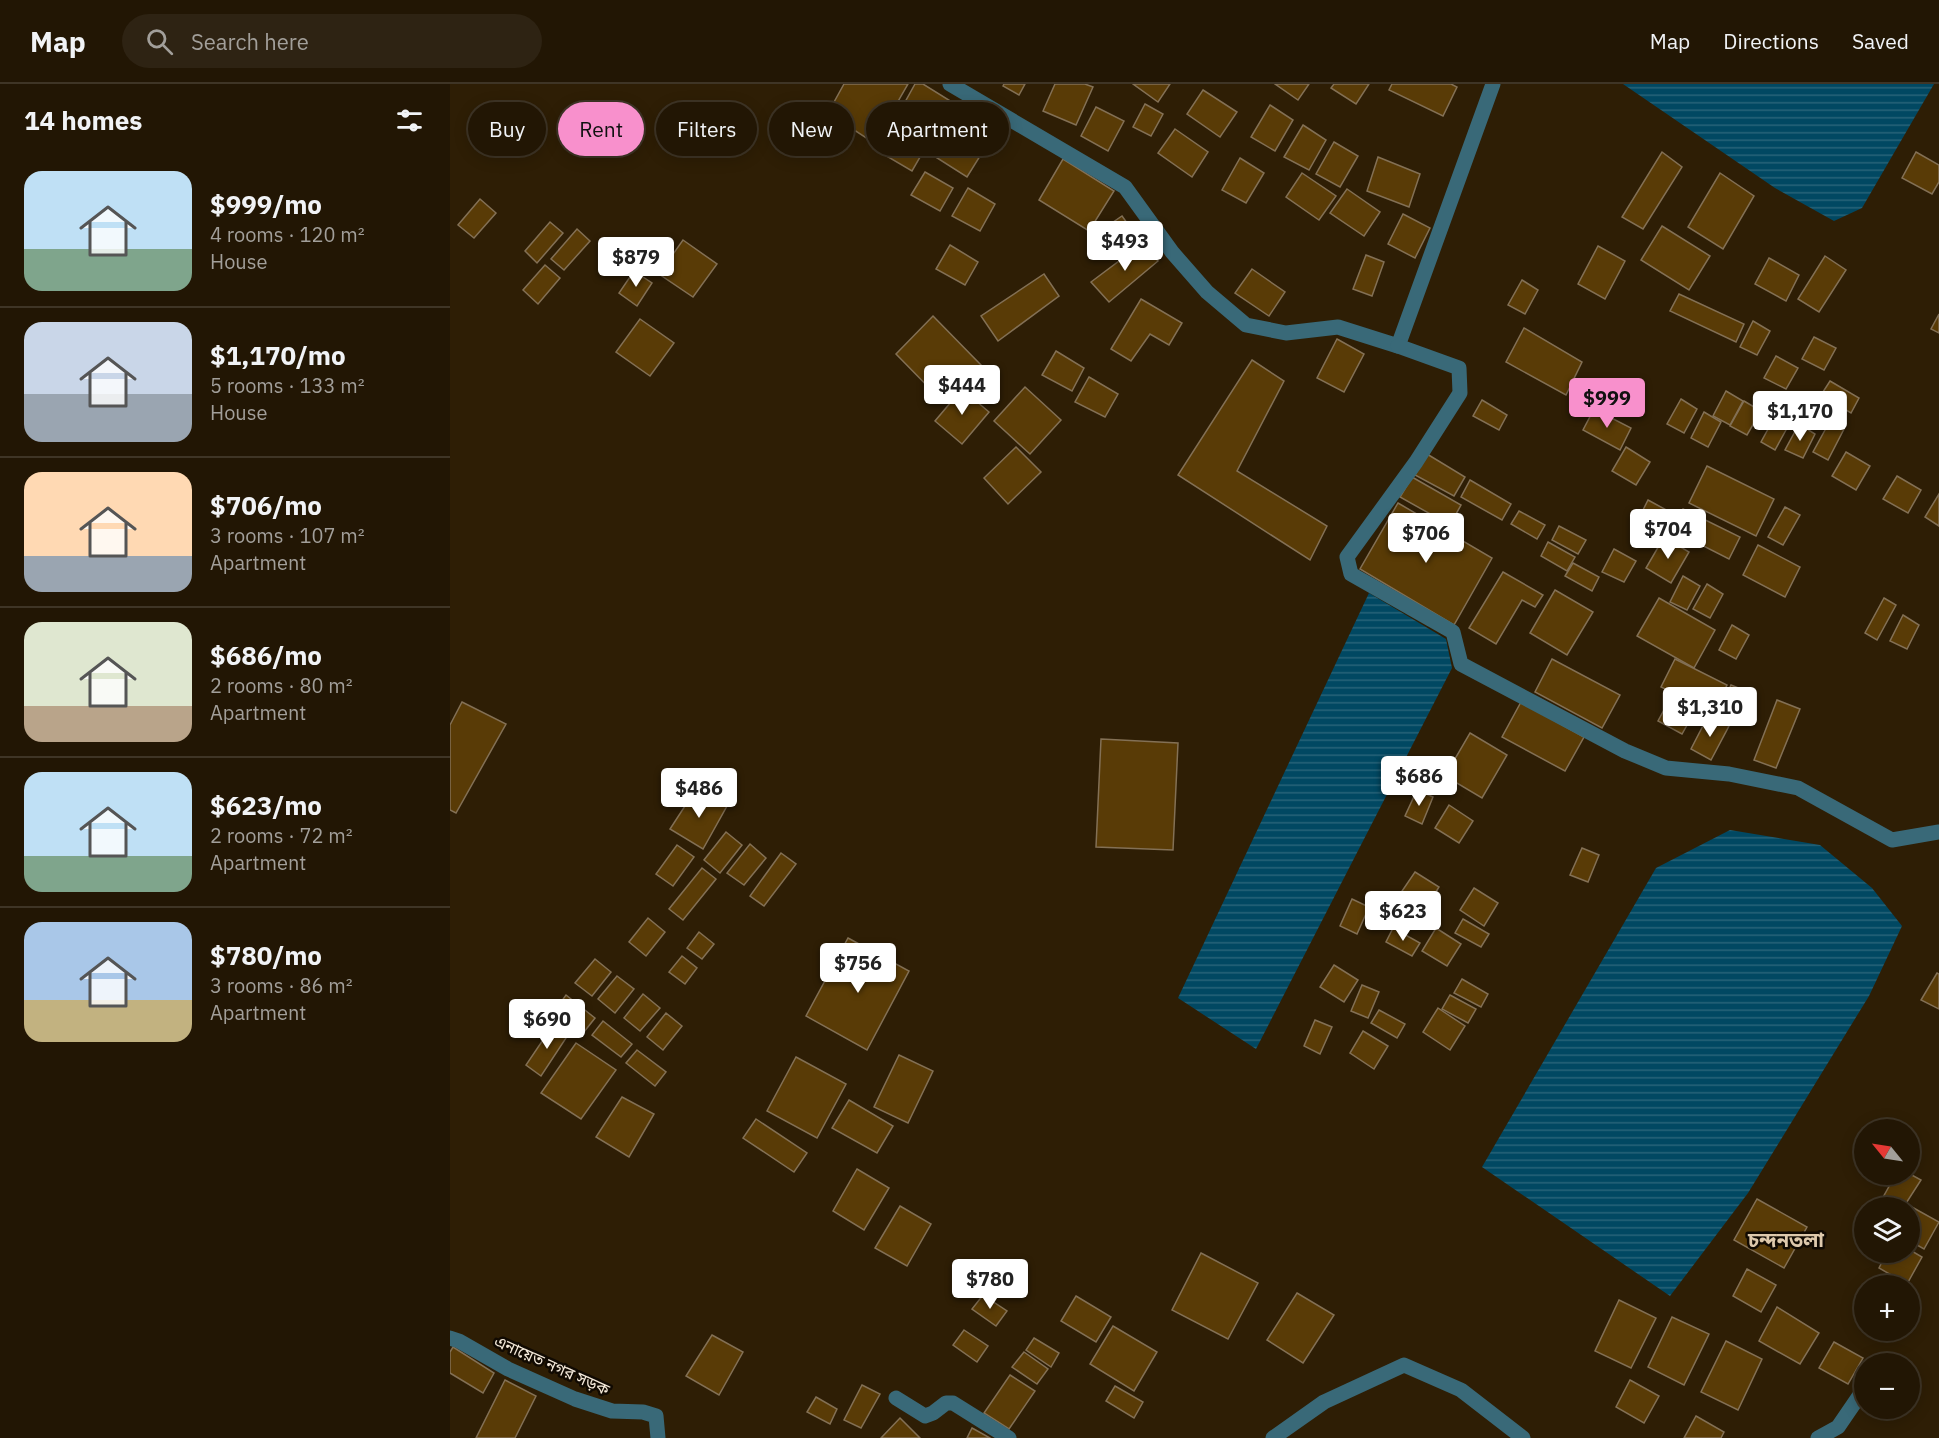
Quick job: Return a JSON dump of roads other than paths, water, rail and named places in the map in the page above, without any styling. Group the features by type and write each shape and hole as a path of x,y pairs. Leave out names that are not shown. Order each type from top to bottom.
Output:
{"street":[{"path":"950,84 1125,187 1172,252 1207,292 1246,325 1286,333 1338,327 1459,368 1460,393 1416,462 1347,557 1351,574 1453,632 1461,664 1625,751 1666,768 1729,774 1798,788 1892,840 1939,832"},
{"path":"1398,346 1493,84"},
{"name":"এনায়েত নগর সড়ক","path":"450,1338 508,1369 575,1399 612,1411 643,1412 656,1416 658,1438"},
{"path":"1273,1438 1324,1402 1404,1365 1461,1390 1523,1438"},
{"path":"896,1398 925,1416 946,1403 953,1403 1009,1438"},
{"path":"1818,1438 1838,1427 1854,1404"}],"water":[{"path":"1623,84 1934,84 1862,208 1834,221 1775,188"},
{"path":"1369,593 1446,639 1452,668 1256,1049 1178,998"},
{"path":"1730,830 1820,845 1872,888 1902,926 1869,996 1748,1193 1670,1296 1482,1167 1656,868"}],"district":[{"name":"চন্দনতলা","path":"1786,1239"}]}
